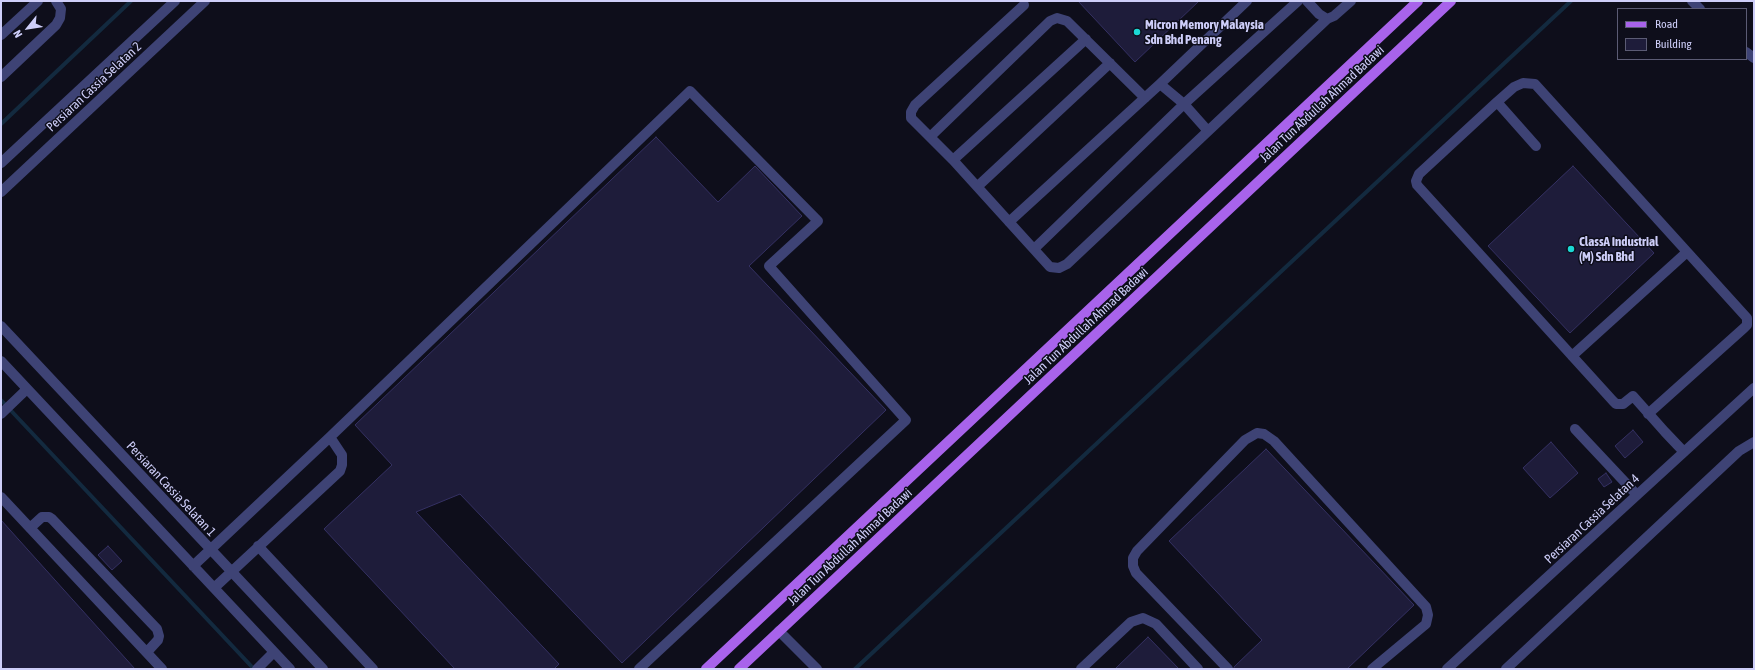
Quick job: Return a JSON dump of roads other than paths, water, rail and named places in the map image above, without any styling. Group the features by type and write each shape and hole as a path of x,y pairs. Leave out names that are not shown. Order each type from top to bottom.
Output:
{"main road":[{"name":"Jalan Tun Abdullah Ahmad Badawi","path":"706,669 1418,1"},
{"name":"Jalan Tun Abdullah Ahmad Badawi","path":"738,669 1451,1"}],"street":[{"path":"1,35 38,1"},
{"path":"1,77 56,25 60,18 61,9 56,1"},
{"name":"Persiaran Cassia Selatan 2","path":"1,163 175,1"},
{"name":"Persiaran Cassia Selatan 2","path":"1,192 205,1"},
{"path":"1009,222 1145,98 1247,1"},
{"path":"1034,249 1184,104 1298,1"},
{"path":"1307,1 1319,14 1327,19"},
{"path":"1024,5 915,105 911,112 911,118 931,136 978,186 1050,267 1059,268 1067,264 1327,19 1334,16 1350,1"},
{"path":"931,136 1050,21 1057,18 1067,21 1145,98"},
{"path":"953,160 1086,39"},
{"path":"978,186 1110,62"},
{"path":"1648,414 1747,325 1747,318 1535,84 1522,83 1514,87 1497,102 1419,174 1416,181 1417,185 1613,401 1616,404 1623,404 1633,396 1648,414 1684,452"},
{"path":"1160,84 1184,104 1208,131"},
{"path":"193,566 330,437 690,91 818,221 769,266 906,420 639,669"},
{"path":"1497,102 1536,146"},
{"path":"1572,356 1687,252"},
{"name":"Persiaran Cassia Selatan 1","path":"1,326 323,669"},
{"path":"1,361 24,393 193,566 290,669"},
{"name":"Persiaran Cassia Selatan 4","path":"1447,669 1684,452 1749,396 1754,388"},
{"path":"2,413 24,393"},
{"path":"1575,429 1637,495"},
{"path":"1228,669 1136,573 1133,566 1133,558 1137,551 1245,440 1257,433 1264,434 1274,441 1426,607 1428,615 1426,624 1372,669"},
{"path":"214,588 340,471 342,465 342,455 330,437"},
{"path":"1506,669 1739,451 1754,442"},
{"path":"1,497 162,669"},
{"path":"30,528 42,517 49,517 52,519 157,629 159,636 158,640 147,652"},
{"path":"258,546 373,669"},
{"path":"1081,669 1132,622 1144,618 1156,624 1198,669"},
{"path":"779,631 817,669"},
{"path":"257,669 274,652"}],"waterway":[{"path":"1,124 131,1"},
{"path":"855,669 1571,1"},
{"path":"1,400 254,669"}],"place":[{"name":"Micron Memory Malaysia Sdn Bhd Penang","path":"1137,32"},
{"name":"ClassA Industrial (M) Sdn Bhd","path":"1571,249"}]}
